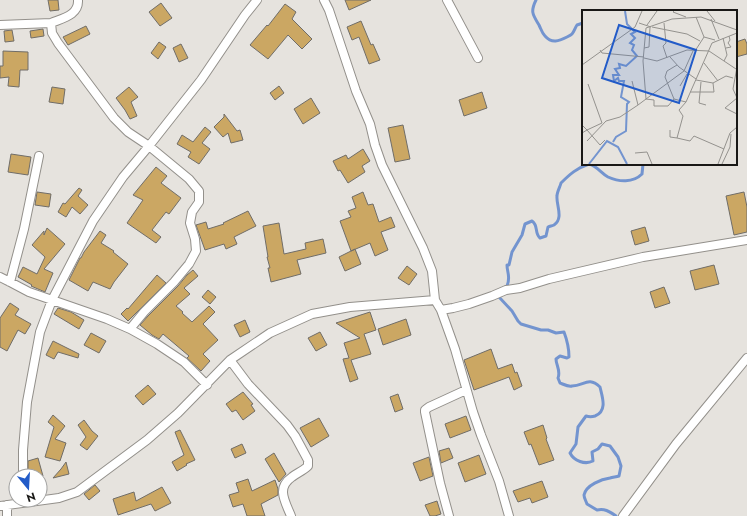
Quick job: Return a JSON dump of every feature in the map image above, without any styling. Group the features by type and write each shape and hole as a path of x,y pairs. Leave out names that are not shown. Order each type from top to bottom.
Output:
{"street":[{"path":"0,25 51,24 70,16 76,10 78,0"},
{"path":"23,468 27,402 40,332 52,300 93,221 122,177 149,146 201,80 257,0"},
{"path":"324,0 329,10 356,91 370,124 382,165 423,248 432,272 435,300 441,310 455,349 466,390 510,516"},
{"path":"447,0 478,58"},
{"path":"51,24 52,33 58,43 114,118 128,132 149,146 189,179 200,191 199,202 192,212 190,223 195,239 196,251 189,264 174,282 144,312 130,330"},
{"path":"10,282 24,229 39,156"},
{"path":"441,310 469,304 506,290 520,288 549,279 643,258 747,240"},
{"path":"0,277 29,292 107,319 157,344 184,362 207,385"},
{"path":"48,499 59,498 77,492 147,440 178,413 230,360 270,333 312,314 350,307 435,300"},
{"path":"623,516 676,444 747,358"},
{"path":"230,360 248,384 287,425 295,436 308,460 308,466 291,477 284,485 283,493 291,516"},
{"path":"450,516 440,483 424,412 429,407 466,390"},
{"path":"4,506 7,516"}],"building":[{"path":"48,0 58,0 59,10 50,11"},
{"path":"345,0 371,0 349,10"},
{"path":"161,3 172,18 160,26 149,12"},
{"path":"285,4 296,12 292,19 312,39 302,49 288,35 268,59 250,45 267,25 268,26"},
{"path":"361,21 371,45 373,44 380,60 369,64 359,37 352,40 347,27"},
{"path":"86,26 90,34 68,45 63,37"},
{"path":"43,29 44,36 31,38 30,31"},
{"path":"12,30 14,41 5,42 4,31"},
{"path":"745,39 747,44 747,54 737,57 737,42"},
{"path":"159,42 166,47 158,59 151,53"},
{"path":"181,44 188,58 179,62 173,48"},
{"path":"3,51 28,52 28,70 20,70 19,87 8,86 9,77 0,78 0,66 3,66"},
{"path":"279,86 284,93 275,100 270,93"},
{"path":"52,87 65,89 63,104 49,102"},
{"path":"129,87 138,97 131,102 137,116 130,119 116,98"},
{"path":"482,92 487,108 464,116 459,100"},
{"path":"311,98 320,113 303,124 294,109"},
{"path":"224,114 237,131 240,130 243,140 231,143 228,133 223,137 214,127 224,117"},
{"path":"403,125 410,159 395,162 388,128"},
{"path":"205,127 211,132 202,143 210,149 199,164 188,157 191,152 177,144 182,135 193,142"},
{"path":"363,149 370,161 362,166 365,172 348,183 340,170 338,171 333,161 346,155 348,159"},
{"path":"11,154 31,157 28,175 8,172"},
{"path":"156,167 167,176 161,183 181,198 169,214 166,212 152,230 161,237 156,243 127,223 143,200 133,195"},
{"path":"79,188 82,190 78,196 88,205 80,214 72,207 66,217 58,212 63,203 65,204"},
{"path":"37,192 51,194 49,207 35,205"},
{"path":"363,192 368,205 373,204 379,222 391,217 395,227 381,232 388,250 375,256 370,243 351,251 340,221 351,217 348,211 356,208 352,197"},
{"path":"744,192 747,207 747,232 734,235 726,196"},
{"path":"248,211 256,226 234,237 237,244 226,249 224,244 205,250 196,225 206,222 208,229 224,224 223,223"},
{"path":"279,223 284,254 306,249 305,243 323,239 326,253 297,260 301,274 271,282 263,226"},
{"path":"645,227 649,241 635,245 631,231"},
{"path":"47,228 65,244 44,269 53,273 45,292 31,286 32,285 18,277 23,267 37,274 45,257 32,245 44,231 44,235"},
{"path":"100,231 106,235 101,243 114,251 113,252 128,264 110,289 93,282 88,291 69,280 80,258"},
{"path":"355,249 361,264 345,271 339,257"},
{"path":"714,265 719,284 695,290 690,271"},
{"path":"407,266 417,274 409,285 398,278"},
{"path":"193,270 198,276 184,288 190,294 176,306 192,322 209,306 215,312 203,324 218,340 203,354 210,361 201,371 187,358 189,356 163,334 159,339 140,325"},
{"path":"157,275 166,283 128,321 121,314 127,308 128,309"},
{"path":"664,287 670,303 655,308 650,292"},
{"path":"208,290 216,297 210,304 202,297"},
{"path":"10,303 19,309 15,315 31,324 25,334 18,330 7,351 0,347 0,318"},
{"path":"58,308 71,312 84,320 79,329 54,314"},
{"path":"370,312 376,330 364,334 371,354 351,360 358,379 350,382 343,359 349,358 344,343 360,338 336,323"},
{"path":"406,319 411,335 383,345 378,329"},
{"path":"245,320 250,332 240,337 234,325"},
{"path":"320,332 327,345 316,351 308,338"},
{"path":"91,333 106,341 99,353 84,345"},
{"path":"53,341 79,354 78,358 58,352 54,359 46,355"},
{"path":"491,349 498,369 512,364 515,373 517,372 522,386 514,390 509,377 474,390 464,360"},
{"path":"148,385 156,394 143,405 135,396"},
{"path":"243,392 253,404 251,405 255,411 243,420 236,410 232,412 226,404"},
{"path":"398,394 403,409 395,412 390,397"},
{"path":"53,415 65,426 55,439 66,443 60,461 45,457 54,427 48,422"},
{"path":"466,416 471,430 450,438 445,424"},
{"path":"319,418 329,436 311,447 300,428"},
{"path":"84,420 92,431 98,436 87,450 80,445 86,437 78,425"},
{"path":"543,425 546,439 554,460 539,465 531,444 529,445 524,432"},
{"path":"180,430 195,460 186,464 187,465 177,471 172,462 184,455 175,432"},
{"path":"242,444 246,453 235,458 231,449"},
{"path":"449,448 453,458 441,463 439,451"},
{"path":"274,453 286,474 279,482 265,459"},
{"path":"479,455 486,474 465,482 458,463"},
{"path":"429,457 433,476 420,481 413,463"},
{"path":"38,458 41,468 28,468 28,461"},
{"path":"66,462 69,474 53,478 61,469"},
{"path":"248,479 252,491 275,480 278,495 261,504 265,516 247,516 243,504 233,507 229,495 239,492 236,483"},
{"path":"542,481 548,497 532,503 530,498 518,502 513,491"},
{"path":"95,485 100,491 89,500 84,494"},
{"path":"162,487 171,503 155,511 151,504 118,515 113,499 134,492 136,501"},
{"path":"437,501 441,514 430,516 425,505"}],"waterway":[{"path":"536,0 533,8 534,16 543,34 548,39 558,41 571,35 577,25 582,23"},
{"path":"505,287 507,286 509,280 507,265 509,265 512,252 522,235 525,224 532,221 535,225 538,236 540,238 546,236 548,227 554,225 559,219 557,194 561,183 577,169 587,165"},
{"path":"592,165 608,177 621,181 638,177 642,174 643,165"},
{"path":"498,294 521,324 556,333 564,332 568,344 569,357 567,358 560,356 556,359 560,383 567,386 576,386 586,382 592,382 600,387 603,399 602,411 595,416 586,416 578,427 576,444 570,453 577,460 587,463 593,461 592,452 598,449 602,444 610,446 618,457 621,466 619,476 591,485 585,491 584,496 587,504 597,510 605,510 616,516"}]}
